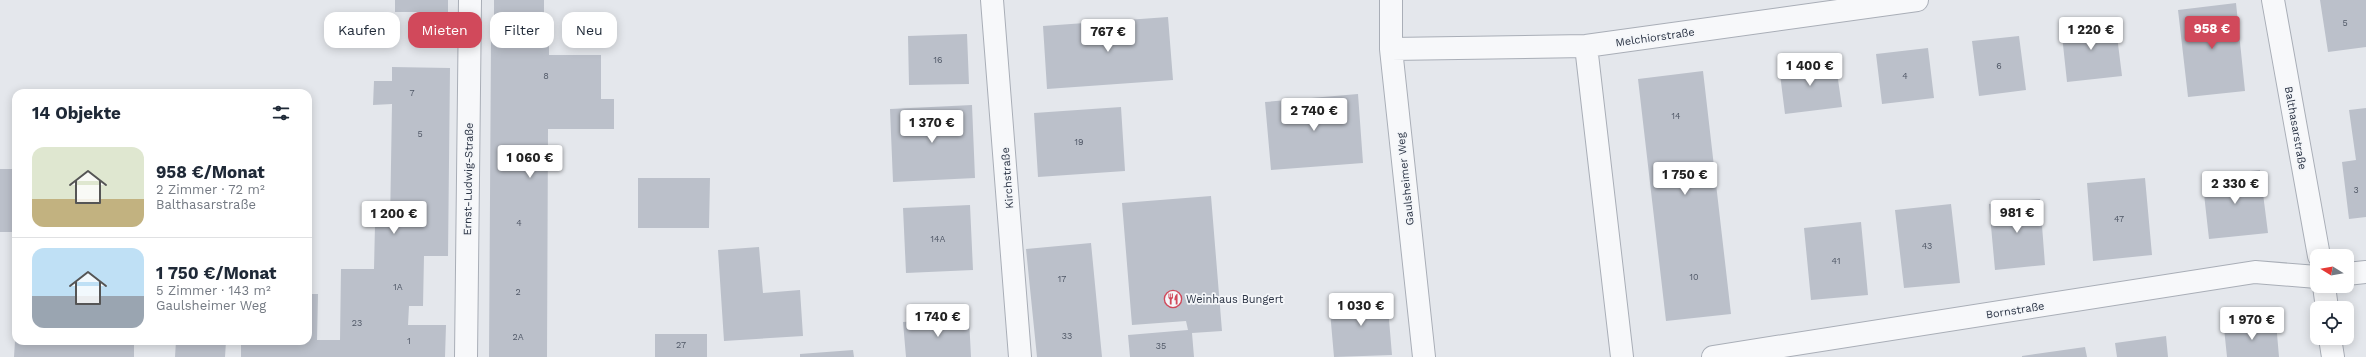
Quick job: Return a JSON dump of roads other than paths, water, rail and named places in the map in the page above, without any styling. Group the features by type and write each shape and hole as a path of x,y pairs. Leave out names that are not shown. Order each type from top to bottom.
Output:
{"street":[{"name":"Ernst-Ludwig-Straße","path":"466,357 470,0"},
{"name":"Kirchstraße","path":"992,0 1020,357"},
{"name":"Gaulsheimer Weg","path":"1391,0 1392,49 1424,357"},
{"name":"Melchiorstraße","path":"1392,49 1586,46 1917,0"},
{"name":"Balthasarstraße","path":"2273,0 2318,249"},
{"path":"1586,46 1622,357"},
{"name":"Bornstraße","path":"1713,357 2255,272 2310,276"},
{"path":"2354,273 2366,272"},
{"path":"2331,345 2333,357"}],"place":[{"name":"Weinhaus Bungert","path":"1173,299"}]}
